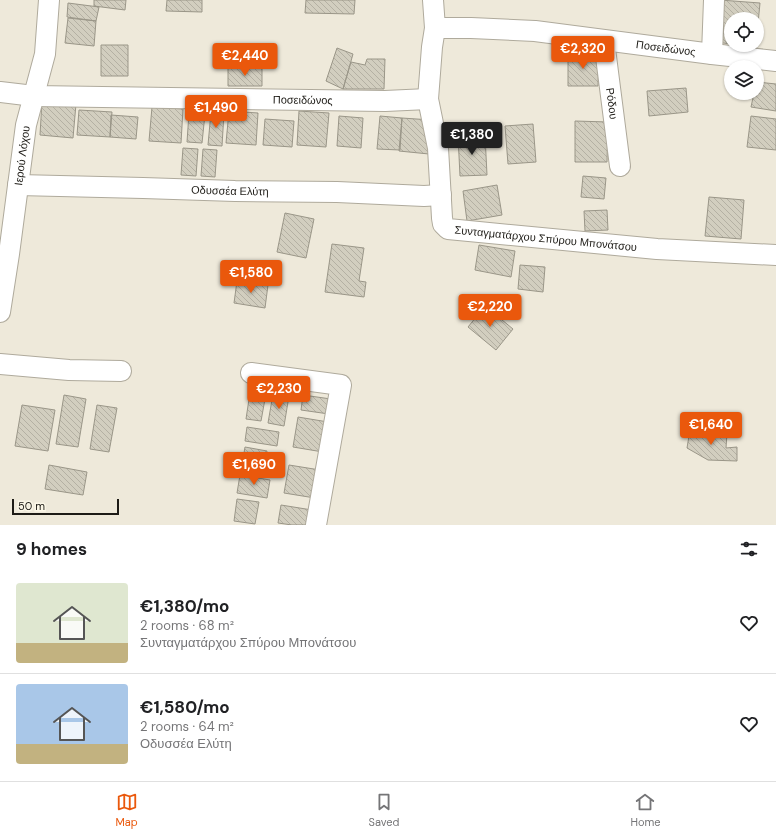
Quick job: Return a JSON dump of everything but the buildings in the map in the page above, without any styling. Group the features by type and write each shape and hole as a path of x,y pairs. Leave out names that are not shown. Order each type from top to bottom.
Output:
{"street":[{"name":"Ιερού Λόχου","path":"0,312 26,125 45,54 49,0"},
{"name":"Συνταγματάρχου Σπύρου Μπονάτσου","path":"433,0 435,28 428,99 438,148 443,224 448,229 657,249 776,255"},
{"path":"712,54 714,0"},
{"name":"Ποσειδώνος","path":"435,28 535,31 604,41 776,61"},
{"name":"Ρόδου","path":"604,41 620,166"},
{"name":"Ποσειδώνος","path":"0,92 34,96 385,101 428,99"},
{"name":"Οδυσσέα Ελύτη","path":"18,185 235,191 336,192 424,196 441,195"},
{"path":"0,364 69,370 121,371"},
{"path":"251,373 341,385 316,525"}]}
